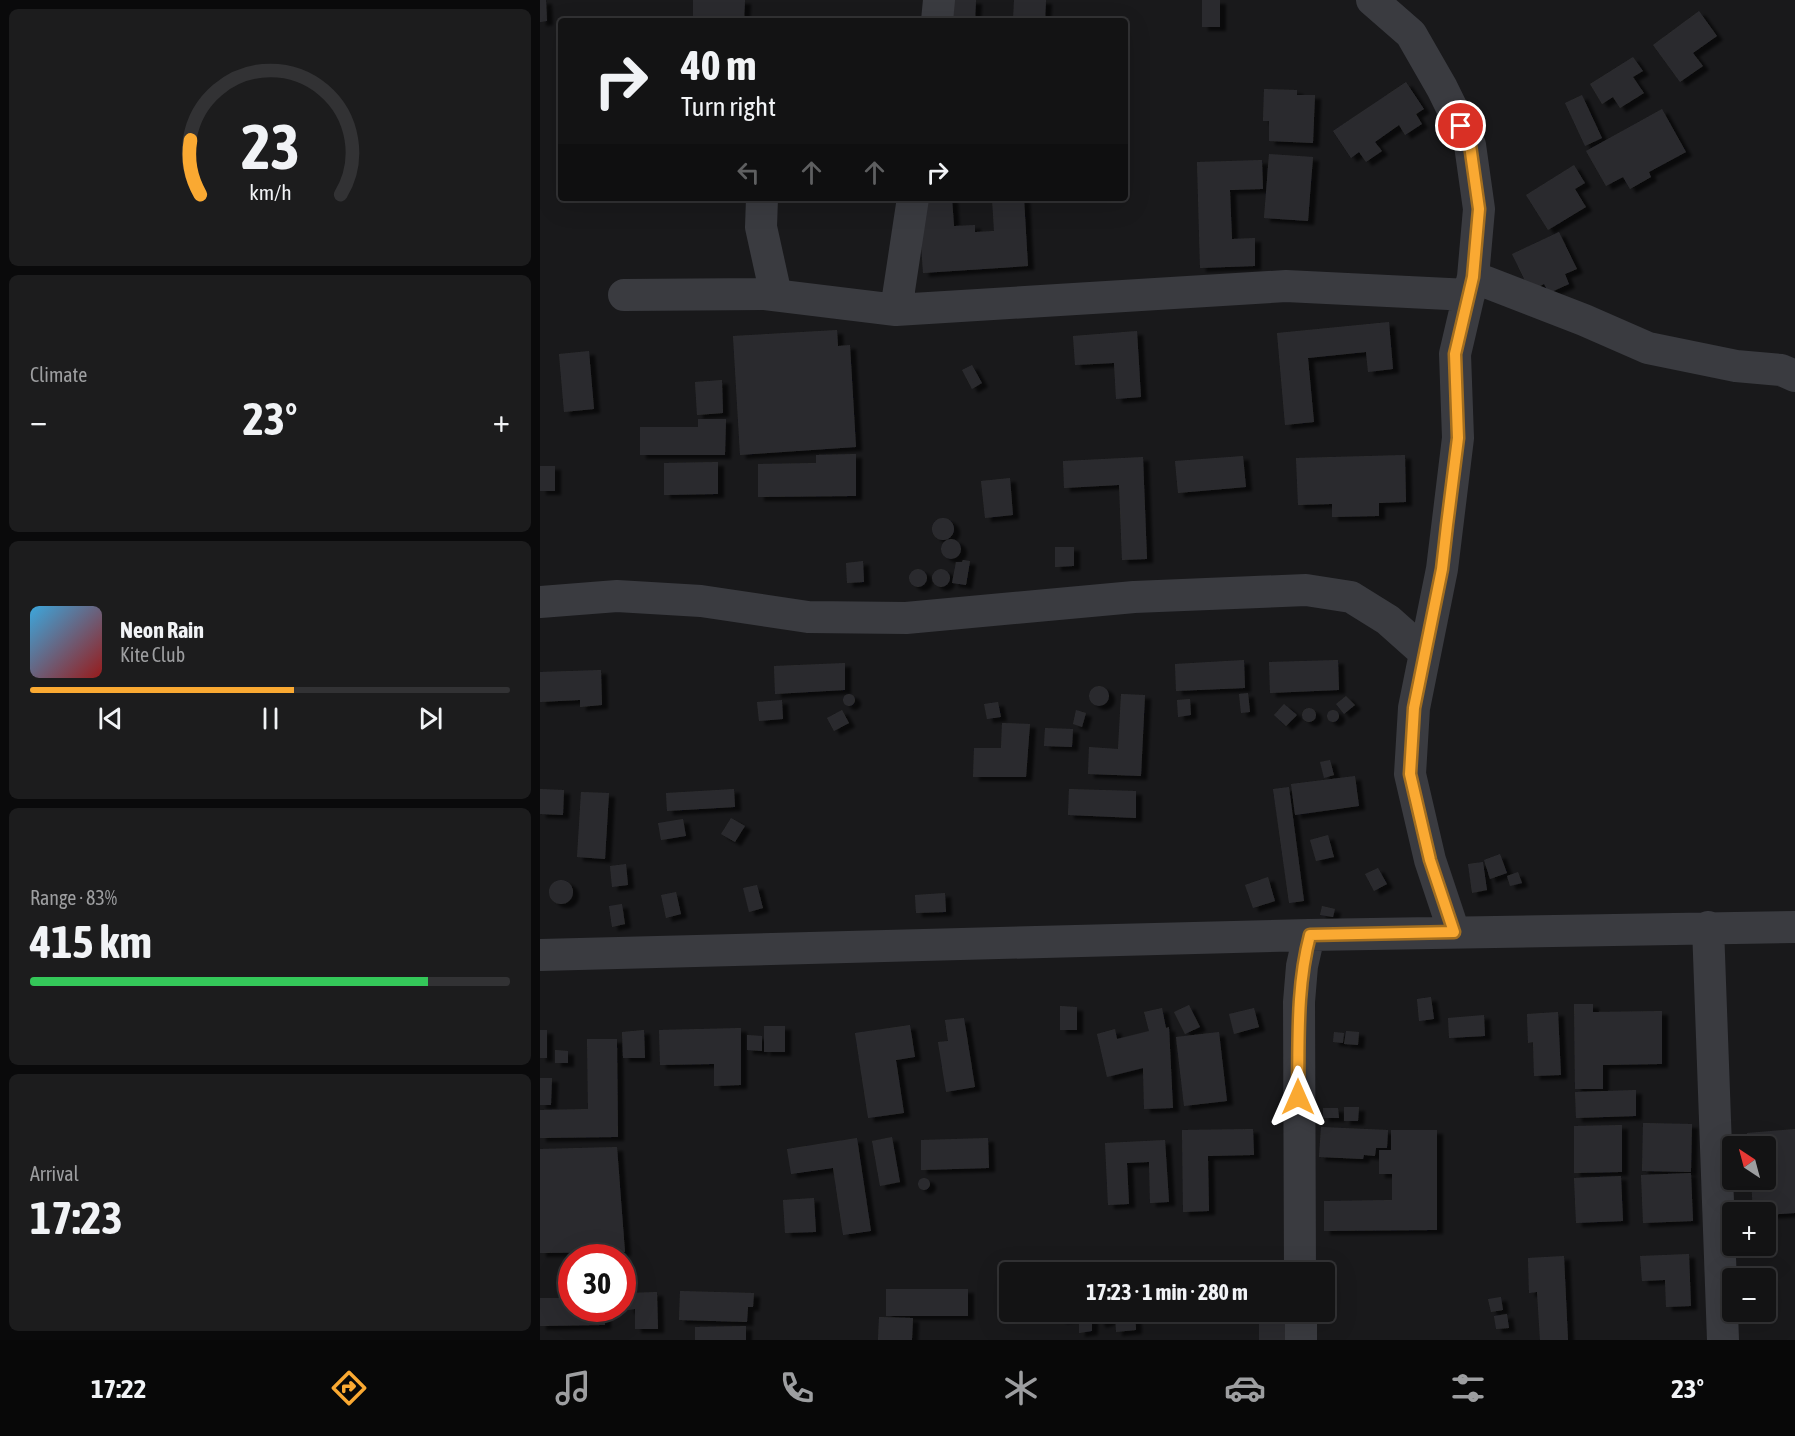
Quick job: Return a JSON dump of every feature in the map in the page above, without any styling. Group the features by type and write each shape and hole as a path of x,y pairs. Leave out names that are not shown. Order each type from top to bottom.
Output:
{"street":[{"path":"937,18 939,0"},
{"path":"1372,0 1411,34 1442,88 1470,145 1479,209 1471,286 1455,354 1458,438 1442,569 1414,708 1410,774 1430,860 1454,932"},
{"path":"762,201 761,227 776,295"},
{"path":"896,310 913,201"},
{"path":"624,295 776,295 896,310 1286,286 1471,286 1584,320 1648,348 1736,366 1781,370 1795,376"},
{"path":"540,602 617,596 701,601 808,617 906,618 1134,597 1306,590 1351,597 1388,620 1425,652"},
{"path":"1708,927 1723,1340"},
{"path":"540,955 1310,935 1795,927"},
{"path":"1300,1262 1299,1002 1302,966 1310,935"},
{"path":"1301,1322 1301,1340"}],"building":[{"path":"540,0 546,0 547,21 540,22"},
{"path":"693,0 745,0 744,18 693,18"},
{"path":"947,0 976,0 975,18 946,18"},
{"path":"1014,0 1046,0 1045,18 1013,18"},
{"path":"1202,0 1220,0 1220,27 1202,27"},
{"path":"1699,11 1717,36 1693,53 1703,66 1680,82 1653,45"},
{"path":"1633,57 1643,71 1633,77 1644,93 1620,108 1613,97 1602,104 1590,84"},
{"path":"1406,82 1424,109 1416,114 1422,124 1405,135 1399,125 1375,142 1382,151 1366,162 1359,152 1351,158 1333,131"},
{"path":"1264,89 1297,90 1297,95 1315,95 1313,143 1269,141 1269,121 1263,121"},
{"path":"1582,95 1602,138 1585,146 1565,103"},
{"path":"1662,109 1686,152 1649,172 1651,177 1630,189 1623,177 1606,186 1586,151"},
{"path":"1269,154 1313,157 1308,221 1264,218"},
{"path":"1262,160 1263,189 1230,190 1232,239 1255,238 1255,266 1200,268 1197,162"},
{"path":"1574,165 1585,183 1575,189 1586,207 1548,230 1526,195"},
{"path":"922,201 952,201 954,226 975,225 975,232 994,231 992,201 1024,201 1028,266 923,273 920,228"},
{"path":"1559,232 1577,269 1565,274 1569,284 1549,293 1544,284 1530,291 1512,254"},
{"path":"1389,322 1393,369 1368,372 1366,352 1308,358 1314,422 1285,425 1277,333"},
{"path":"837,330 838,346 850,345 856,447 740,455 733,336"},
{"path":"1137,331 1141,397 1116,399 1114,363 1075,365 1073,336"},
{"path":"589,351 594,409 564,412 559,354"},
{"path":"972,365 982,383 972,389 962,370"},
{"path":"722,380 723,413 697,415 695,382"},
{"path":"698,419 726,419 725,455 640,455 640,427 698,427"},
{"path":"856,454 856,496 758,497 758,464 816,463 816,455"},
{"path":"1405,455 1406,502 1379,503 1379,516 1332,517 1332,504 1298,505 1296,458"},
{"path":"1243,456 1246,487 1178,493 1175,461"},
{"path":"1143,457 1147,559 1122,560 1119,485 1064,488 1063,461"},
{"path":"718,462 718,494 664,495 664,463"},
{"path":"540,466 555,466 555,491 540,491"},
{"path":"1010,478 1013,515 985,518 981,481"},
{"path":"943,518 953,525 954,529 947,539 943,540 933,533 932,529 939,519"},
{"path":"951,539 958,542 961,549 958,556 951,559 944,556 941,549 944,542"},
{"path":"1055,547 1074,547 1074,566 1055,567"},
{"path":"863,561 864,582 847,583 846,563"},
{"path":"970,561 966,585 952,583 956,562"},
{"path":"918,569 924,572 927,578 924,584 918,587 912,584 909,578 912,572"},
{"path":"937,569 945,569 950,574 948,585 937,587 932,582 932,574"},
{"path":"1244,660 1245,688 1176,691 1175,664"},
{"path":"1338,660 1339,690 1270,693 1269,662"},
{"path":"845,663 845,690 775,694 774,666"},
{"path":"601,670 602,705 580,707 580,700 540,702 540,672"},
{"path":"1099,686 1106,689 1109,696 1106,703 1099,706 1092,703 1089,696 1092,689"},
{"path":"1248,693 1250,712 1241,713 1239,694"},
{"path":"851,694 855,700 851,706 847,706 843,698"},
{"path":"1121,694 1145,695 1141,776 1088,774 1089,747 1118,749"},
{"path":"1346,696 1355,705 1344,714 1336,704"},
{"path":"1190,699 1191,715 1178,717 1177,700"},
{"path":"782,700 783,719 759,721 757,702"},
{"path":"998,702 1001,717 987,719 984,704"},
{"path":"1284,704 1297,715 1286,726 1274,715"},
{"path":"1306,708 1312,708 1316,715 1312,722 1306,722 1302,718 1302,712"},
{"path":"842,710 849,723 834,731 827,718"},
{"path":"1076,710 1086,713 1082,727 1073,724"},
{"path":"1335,710 1338,711 1338,721 1331,722 1328,721 1327,714 1328,711"},
{"path":"1002,723 1030,724 1026,777 973,777 974,748 1001,748"},
{"path":"1045,728 1073,729 1072,747 1044,746"},
{"path":"1330,760 1334,775 1324,778 1320,762"},
{"path":"1355,776 1359,806 1295,815 1291,784"},
{"path":"1289,787 1304,901 1289,903 1273,789"},
{"path":"540,789 564,790 563,815 540,814"},
{"path":"734,789 735,807 667,811 666,793"},
{"path":"1069,789 1136,791 1136,818 1068,815"},
{"path":"581,792 609,793 605,859 577,857"},
{"path":"731,818 745,826 735,842 721,834"},
{"path":"683,819 686,836 661,840 658,823"},
{"path":"1328,835 1334,857 1316,861 1310,840"},
{"path":"1500,854 1507,873 1490,879 1484,860"},
{"path":"1483,862 1487,890 1472,893 1468,864"},
{"path":"626,864 628,885 612,887 610,866"},
{"path":"1378,868 1387,884 1374,891 1365,874"},
{"path":"1518,872 1522,883 1510,886 1507,876"},
{"path":"1268,877 1275,901 1253,908 1245,885"},
{"path":"561,880 569,884 573,892 569,900 561,904 553,900 549,892 553,884"},
{"path":"757,885 763,908 749,912 743,888"},
{"path":"676,892 681,914 666,918 661,895"},
{"path":"945,893 946,912 916,913 915,895"},
{"path":"622,904 625,924 612,927 609,906"},
{"path":"1322,906 1335,909 1333,917 1320,915"},
{"path":"1431,997 1434,1019 1419,1021 1417,999"},
{"path":"1574,1004 1593,1004 1593,1012 1662,1011 1662,1064 1603,1065 1603,1089 1575,1089"},
{"path":"1189,1005 1200,1027 1185,1034 1174,1012"},
{"path":"1060,1006 1077,1007 1077,1030 1060,1030"},
{"path":"1162,1008 1166,1028 1169,1027 1173,1108 1144,1109 1143,1068 1107,1077 1097,1034 1115,1029 1117,1039 1149,1031 1144,1012"},
{"path":"1254,1008 1259,1027 1234,1034 1229,1014"},
{"path":"1558,1012 1561,1075 1534,1076 1533,1042 1528,1043 1527,1014"},
{"path":"1484,1015 1485,1036 1449,1038 1448,1018"},
{"path":"964,1018 975,1087 946,1092 938,1042 948,1041 945,1020"},
{"path":"910,1025 915,1057 896,1060 904,1113 868,1118 855,1033"},
{"path":"764,1026 785,1026 785,1052 764,1052"},
{"path":"741,1028 741,1085 714,1086 714,1064 660,1065 659,1030"},
{"path":"540,1030 547,1030 547,1058 540,1058"},
{"path":"644,1030 645,1058 623,1058 622,1032"},
{"path":"1346,1031 1359,1032 1358,1045 1344,1044"},
{"path":"1219,1032 1227,1101 1184,1106 1176,1037"},
{"path":"1334,1032 1344,1033 1343,1043 1333,1042"},
{"path":"747,1035 762,1036 762,1051 747,1050"},
{"path":"587,1039 617,1039 618,1137 540,1138 540,1110 588,1109"},
{"path":"555,1050 568,1051 568,1063 555,1063"},
{"path":"540,1078 552,1078 551,1105 540,1105"},
{"path":"1636,1090 1636,1116 1576,1118 1575,1092"},
{"path":"1344,1107 1359,1107 1358,1121 1344,1121"},
{"path":"1323,1108 1338,1108 1339,1118 1323,1118"},
{"path":"1643,1123 1692,1124 1691,1172 1642,1171"},
{"path":"1622,1125 1622,1172 1574,1173 1574,1126"},
{"path":"1321,1127 1388,1130 1387,1148 1376,1148 1375,1156 1364,1155 1363,1159 1319,1157"},
{"path":"1253,1129 1254,1155 1208,1156 1209,1211 1183,1212 1182,1130"},
{"path":"1795,1129 1795,1213 1776,1214 1776,1202 1752,1202 1752,1190 1776,1190 1776,1136 1747,1136 1747,1133"},
{"path":"1391,1130 1437,1130 1437,1230 1324,1231 1324,1201 1392,1200 1392,1174 1379,1174 1379,1150 1391,1150"},
{"path":"892,1137 900,1182 880,1186 872,1141"},
{"path":"857,1138 871,1231 843,1235 833,1168 791,1174 787,1149"},
{"path":"988,1138 989,1168 921,1170 921,1140"},
{"path":"1165,1140 1169,1202 1150,1203 1149,1162 1127,1163 1129,1204 1108,1205 1105,1143"},
{"path":"617,1147 624,1244 558,1244 558,1253 540,1253 540,1149"},
{"path":"1691,1173 1693,1221 1643,1223 1641,1175"},
{"path":"1621,1176 1623,1221 1576,1223 1574,1178"},
{"path":"926,1178 930,1184 926,1190 922,1190 918,1182"},
{"path":"814,1198 816,1232 785,1233 783,1200"},
{"path":"1689,1254 1691,1306 1666,1307 1665,1280 1642,1281 1640,1256"},
{"path":"1564,1256 1568,1340 1540,1340 1537,1292 1529,1293 1528,1258"},
{"path":"886,1289 968,1289 968,1316 886,1316"},
{"path":"680,1291 754,1293 753,1307 748,1307 747,1322 679,1320"},
{"path":"657,1292 658,1329 635,1329 636,1293"},
{"path":"1501,1297 1503,1310 1491,1312 1488,1299"},
{"path":"540,1298 558,1298 558,1322 605,1322 605,1325 540,1326"},
{"path":"1507,1314 1509,1328 1496,1329 1494,1316"},
{"path":"879,1317 913,1318 912,1340 878,1340"},
{"path":"1079,1322 1092,1322 1092,1331 1079,1333"},
{"path":"1116,1322 1136,1322 1136,1330 1116,1332"},
{"path":"1259,1322 1289,1322 1289,1340 1259,1340"},
{"path":"746,1326 746,1340 695,1340 695,1327"}],"route":[{"path":"1298,1097 1299,1002 1302,966 1310,935 1454,932 1430,860 1410,774 1414,708 1442,569 1458,438 1455,354 1473,277 1479,209 1470,145 1461,126"}]}
